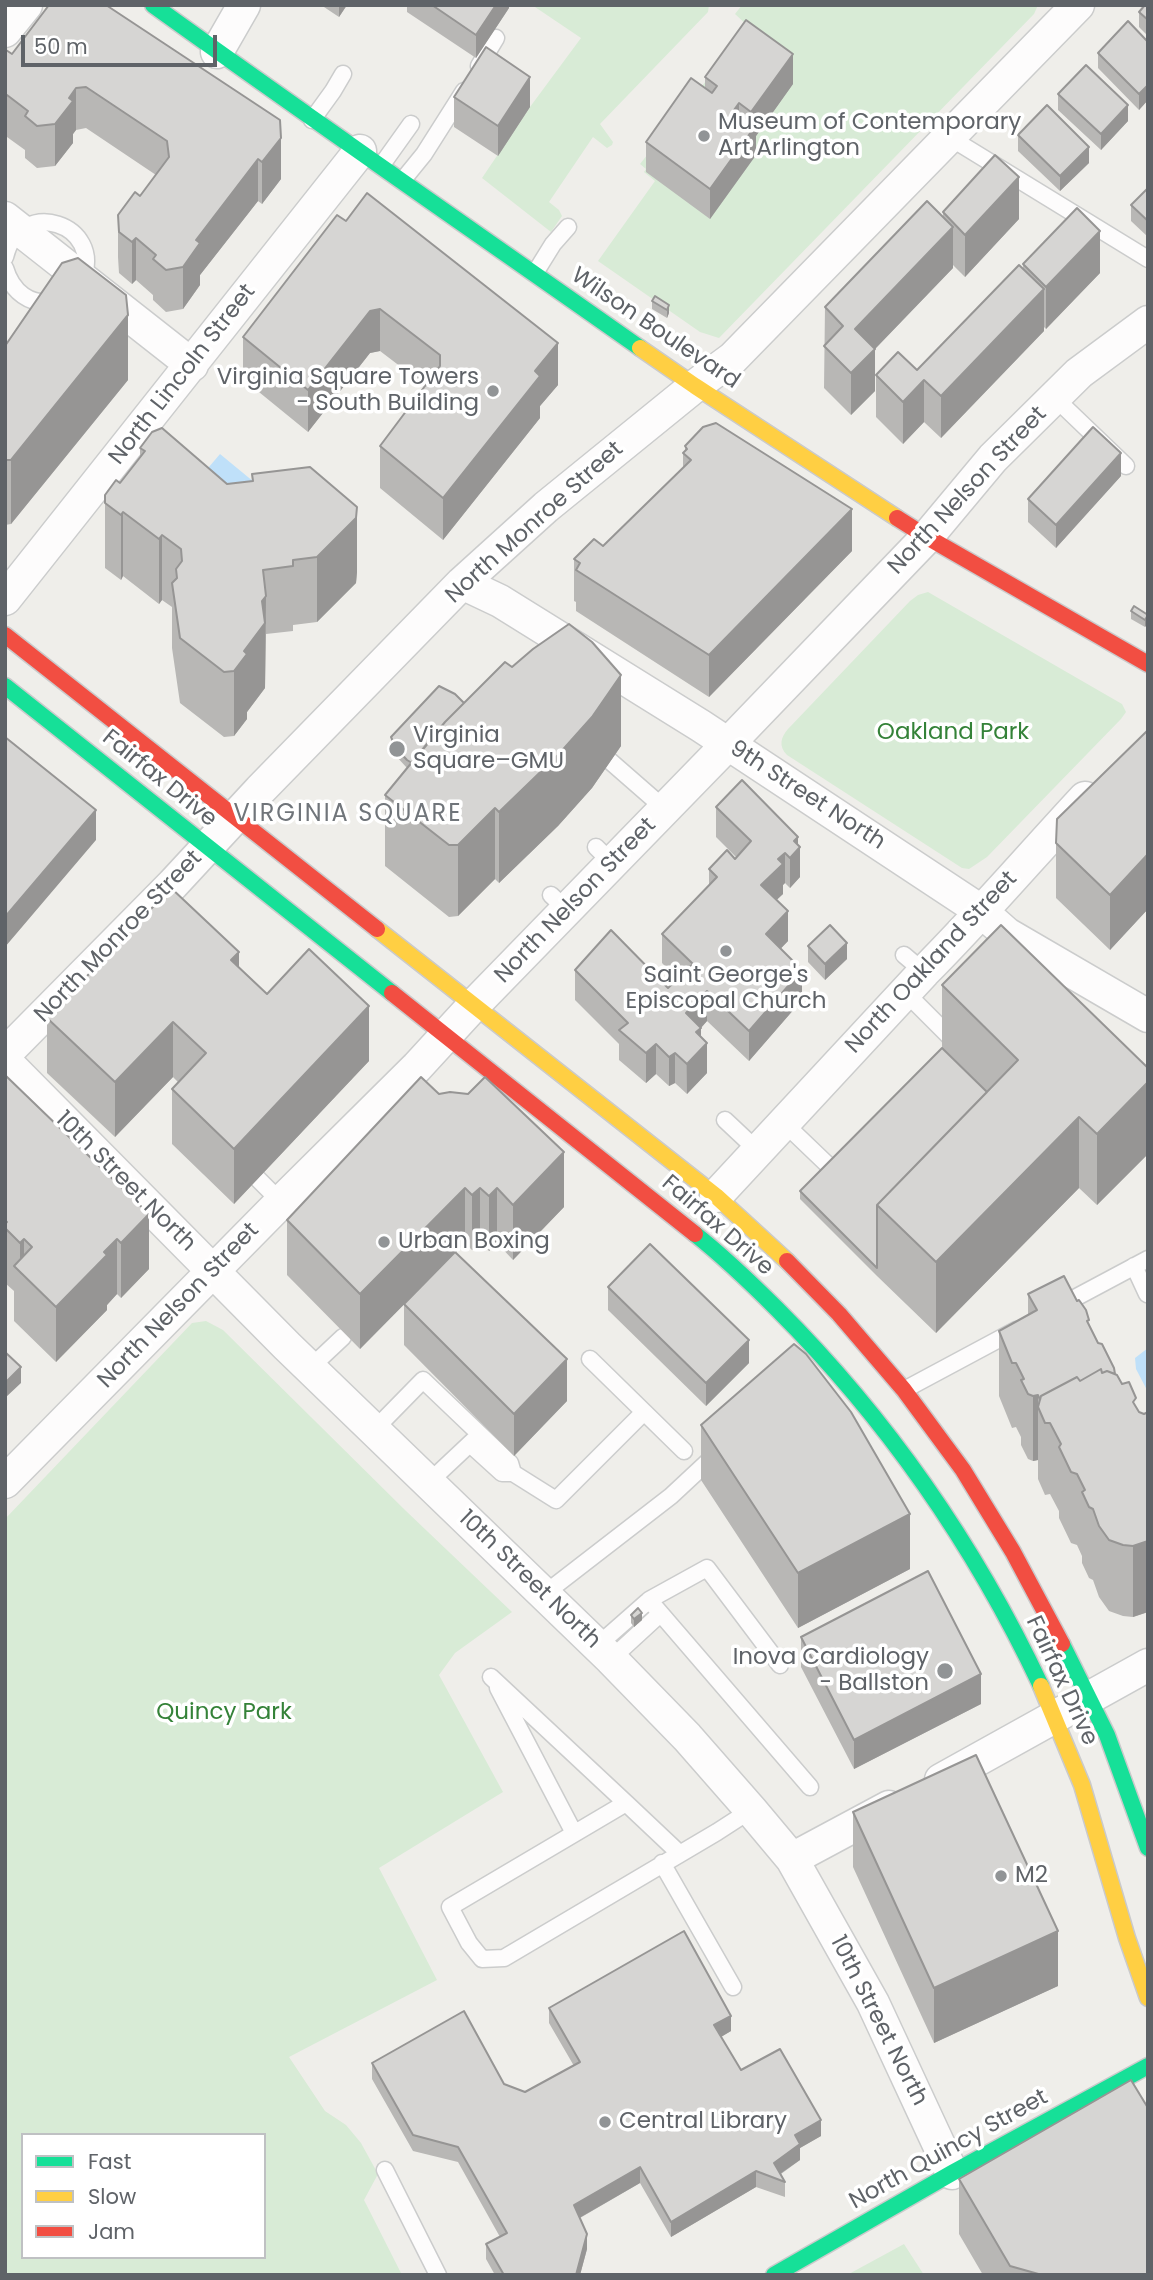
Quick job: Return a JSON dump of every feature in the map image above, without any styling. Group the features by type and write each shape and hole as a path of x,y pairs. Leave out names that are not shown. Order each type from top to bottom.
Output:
{"main road":[{"name":"Wilson Boulevard","path":"153,5 312,120 695,386 927,537 1148,664"},
{"name":"Fairfax Drive","path":"5,635 473,1006 702,1212 757,1289 818,1351 864,1404 904,1456 978,1565 1020,1643 1055,1717 1090,1805 1148,1998"},
{"name":"Fairfax Drive","path":"5,686 446,1035 702,1212 790,1265 839,1314 904,1390 963,1470 1013,1552 1107,1735 1148,1849"},
{"name":"North Quincy Street","path":"774,2275 1148,2066"}],"street":[{"path":"5,31 26,5"},
{"path":"217,52 244,5"},
{"name":"North Monroe Street","path":"5,1054 173,884 234,817 462,583 546,507 733,358 1072,7"},
{"name":"North Lincoln Street","path":"5,599 192,365 370,159"},
{"path":"13,224 192,365"},
{"name":"North Nelson Street","path":"5,1482 417,1067 473,1006 559,902 604,855 666,809 729,744 927,537 993,458 1079,373 1148,322"},
{"name":"9th Street North","path":"462,583 509,606 729,744 981,911 1007,934 1148,1016"},
{"name":"North Oakland Street","path":"702,1212 784,1123 911,973 960,936 1102,779"},
{"name":"10th Street North","path":"5,1062 310,1368 604,1652 687,1737 751,1810 792,1860 873,2003 953,2174"},
{"path":"792,1860 1148,1665"}],"lane":[{"path":"402,181 424,154 496,38"},
{"path":"312,120 343,74"},
{"path":"370,159 411,124"},
{"path":"949,137 1148,259"},
{"path":"5,257 13,224"},
{"path":"534,274 568,227"},
{"path":"5,268 14,288 23,296 46,303 69,295 82,278"},
{"path":"1054,397 1126,466"},
{"path":"610,761 666,809"},
{"path":"911,973 954,1041"},
{"path":"725,1120 758,1151"},
{"path":"784,1123 831,1168"},
{"path":"258,1179 281,1202"},
{"path":"904,1390 1141,1263 1147,1294"},
{"path":"310,1368 343,1337"},
{"path":"590,1359 684,1451"},
{"path":"374,1430 423,1380 502,1473 513,1473 555,1500 644,1412"},
{"path":"428,1483 474,1440"},
{"path":"543,1595 671,1496 729,1441"},
{"path":"604,1652 649,1600 707,1568 780,1665"},
{"path":"649,1600 810,1787"},
{"path":"604,1652 660,1614"},
{"path":"574,1833 492,1677 679,1853"},
{"path":"626,1803 450,1907 469,1943 482,1959 504,1958 751,1810"},
{"path":"662,1863 719,1975 733,1987"},
{"path":"385,2170 438,2275"}],"green space":[{"path":"532,5 709,5 708,12 600,124 613,142 612,145 607,148 593,137 549,202 562,216 551,232 482,178 581,38"},
{"path":"742,5 1038,5 1034,14 719,338 700,332 598,261 655,181 644,172 646,169 640,164 749,27 735,14"},
{"name":"Oakland Park","path":"928,592 1122,704 1126,712 987,857 969,869 962,868 787,755 782,745 782,738 788,729 910,601"},
{"name":"Quincy Park","path":"206,1321 223,1330 512,1612 455,1653 439,1675 503,1792 379,1868 437,1980 289,2057 325,2111 346,2125 361,2143 378,2174 364,2200 402,2275 5,2275 5,1519 192,1323"},
{"path":"904,2244 924,2275 847,2275"}],"water":[{"path":"220,454 254,482 238,503 203,474"},
{"path":"1148,1348 1148,1392 1136,1369 1135,1358"}],"building":[{"path":"49,5 106,5 280,120 281,138 262,162 258,159 196,240 200,243 183,267 166,270 153,259 156,255 136,238 132,242 119,232 118,215 135,192 140,196 169,157 167,141 86,87 76,88 69,98 73,101 55,124 37,126 25,116 28,111 7,95 5,97 5,51 12,54"},
{"path":"432,5 496,5 476,35"},
{"path":"1148,5 1148,20 1139,12"},
{"name":"Museum of Contemporary Art Arlington","path":"746,20 793,54 751,112 739,103 734,110 756,125 710,189 646,142 691,78 712,93 717,86 705,77"},
{"path":"1128,21 1148,42 1148,85 1139,94 1098,53"},
{"path":"486,47 530,77 498,126 454,97"},
{"path":"1086,65 1128,105 1101,134 1058,94"},
{"path":"1047,105 1089,147 1060,176 1018,135"},
{"path":"995,155 1019,177 965,235 943,212"},
{"path":"1148,188 1148,221 1131,205"},
{"name":"Virginia Square Towers - South Building","path":"367,193 558,343 535,371 540,376 443,498 380,446 440,366 440,355 380,309 370,311 308,390 243,337 337,215 346,221"},
{"path":"927,201 953,227 855,329 875,349 851,373 824,346 843,326 825,307"},
{"path":"1077,208 1100,231 1046,287 1023,264"},
{"path":"78,258 126,295 128,315 11,460 5,460 5,346 62,263"},
{"path":"1019,265 1044,289 941,396 924,380 903,402 876,375 898,352 917,370"},
{"path":"655,296 669,305 667,310 652,301"},
{"path":"716,423 852,509 709,655 576,570 580,563 574,559 594,539 603,546 691,460 683,453 687,449 685,446 703,427"},
{"path":"1093,427 1121,453 1056,525 1028,499"},
{"path":"162,428 227,484 253,481 252,474 310,467 357,507 356,518 317,557 293,560 293,566 263,570 266,596 262,601 265,623 244,651 247,654 234,671 224,672 180,638 172,583 177,578 176,569 182,561 181,549 162,535 159,539 123,512 121,515 105,503 105,495 116,480 120,483 145,451 140,448 152,432"},
{"path":"1134,606 1148,615 1145,620 1131,611"},
{"path":"569,624 592,642 621,675 592,717 558,755 499,812 495,808 458,845 449,845 385,795 445,722 505,662 512,667"},
{"path":"439,686 455,694 464,703 412,763 396,748 391,737"},
{"path":"1148,730 1148,854 1110,895 1056,843 1057,819"},
{"path":"5,737 96,810 5,917"},
{"name":"Saint George's Episcopal Church","path":"742,780 798,837 794,841 800,847 790,858 785,853 778,859 783,864 761,885 788,911 766,934 802,970 749,1031 707,991 686,1013 701,1028 696,1032 707,1043 687,1064 675,1053 669,1057 656,1044 646,1053 619,1030 628,1023 575,970 611,930 668,988 693,964 662,934 717,877 709,869 727,850 735,859 751,841 716,807"},
{"path":"171,888 239,952 231,960 267,994 309,949 369,1006 234,1149 172,1089 206,1053 173,1022 115,1082 47,1018"},
{"path":"830,925 847,943 825,964 808,946"},
{"path":"1001,925 1148,1068 1148,1082 1097,1134 1079,1117 936,1262 877,1205 1018,1060 942,985"},
{"path":"942,1048 987,1092 877,1205 877,1268 800,1191"},
{"path":"5,1075 149,1214 121,1243 117,1239 104,1252 107,1255 56,1307 14,1266 32,1247 24,1239 20,1243 5,1228"},
{"path":"421,1077 439,1094 468,1094 485,1077 564,1152 513,1205 497,1188 489,1196 480,1188 472,1195 465,1188 360,1294 287,1220"},
{"path":"650,1244 749,1340 706,1383 608,1287"},
{"path":"455,1252 567,1359 514,1414 404,1304"},
{"path":"1064,1276 1077,1301 1079,1300 1086,1310 1087,1321 1098,1343 1102,1344 1115,1374 1107,1371 1102,1373 1101,1369 1080,1381 1077,1377 1041,1396 1040,1400 1038,1395 1028,1394 1021,1380 1024,1379 1016,1363 1012,1363 999,1331 1037,1310 1028,1294"},
{"path":"794,1344 806,1354 851,1412 910,1514 798,1573 701,1425"},
{"path":"5,1352 21,1367 5,1383"},
{"path":"1101,1369 1102,1373 1107,1371 1117,1375 1122,1384 1129,1382 1136,1398 1133,1402 1139,1412 1148,1412 1148,1541 1133,1546 1109,1540 1099,1526 1093,1509 1089,1507 1082,1492 1085,1490 1077,1474 1071,1472 1059,1447 1061,1444 1050,1423 1045,1423 1038,1407 1041,1396 1077,1377 1080,1381"},
{"path":"928,1571 981,1674 854,1740 801,1637"},
{"path":"638,1608 642,1613 634,1619 631,1615"},
{"path":"976,1755 1058,1931 934,1988 853,1812"},
{"name":"Central Library","path":"684,1931 731,2016 714,2025 741,2070 780,2049 821,2120 795,2135 800,2144 774,2163 785,2182 756,2171 671,2222 640,2167 574,2205 587,2234 576,2275 504,2275 486,2244 507,2233 458,2147 413,2135 372,2063 464,2011 504,2084 525,2092 580,2062 549,2008"},
{"path":"1131,2080 1148,2108 1148,2275 1042,2275 1010,2266 959,2179"}],"traffic: fast":[{"path":"153,5 640,348"},
{"path":"5,686 392,993"},
{"path":"695,1234 747,1280 817,1351 891,1440 926,1486 957,1534 1015,1634 1041,1686"},
{"path":"1062,1644 1107,1735 1148,1848"},
{"path":"774,2275 952,2173 1148,2066"}],"traffic: slow":[{"path":"640,348 897,518"},
{"path":"377,929 716,1196 787,1261"},
{"path":"1041,1686 1082,1785 1127,1938 1148,1998"}],"traffic: jam":[{"path":"897,518 1148,664"},
{"path":"5,635 377,929"},
{"path":"392,993 695,1234"},
{"path":"787,1261 839,1314 904,1390 963,1470 1013,1552 1062,1644"}],"place":[{"name":"Museum of Contemporary Art Arlington","path":"704,136"},
{"name":"Virginia Square Towers - South Building","path":"493,391"},
{"name":"Virginia Square–GMU","path":"397,749"},
{"name":"Saint George's Episcopal Church","path":"726,951"},
{"name":"Urban Boxing","path":"384,1242"},
{"name":"Inova Cardiology - Ballston","path":"945,1671"},
{"name":"M2","path":"1001,1876"},
{"name":"Central Library","path":"605,2122"}],"district":[{"name":"VIRGINIA SQUARE","path":"348,815"}]}
